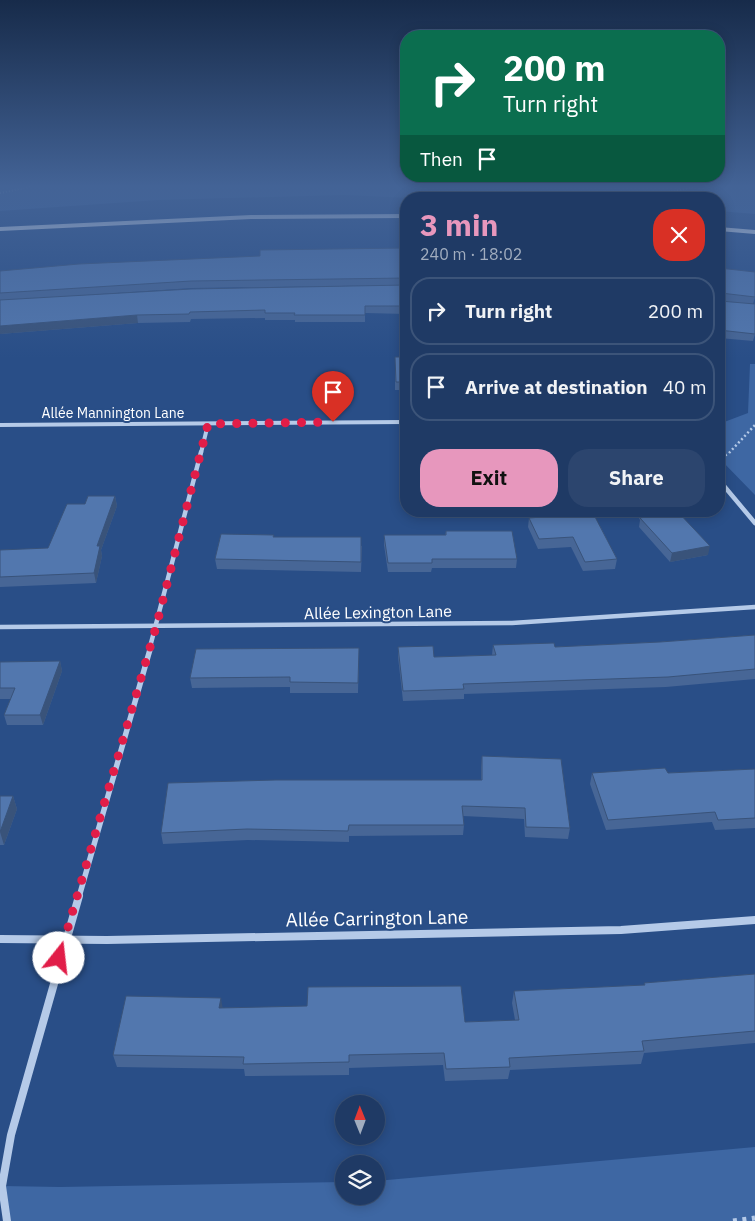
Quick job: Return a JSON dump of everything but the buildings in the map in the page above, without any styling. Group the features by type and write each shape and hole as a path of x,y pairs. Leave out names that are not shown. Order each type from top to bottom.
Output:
{"street":[{"name":"Allée Mannington Lane","path":"0,425 400,422"},
{"path":"7,1221 2,1186 11,1135 65,939 156,627 208,424"},
{"path":"725,487 755,523"},
{"name":"Allée Lexington Lane","path":"0,627 512,623 755,607"},
{"name":"Allée Carrington Lane","path":"0,939 621,930 755,920"}],"path":[{"path":"725,456 755,425"},
{"path":"732,1221 755,1218"}],"shaded area":[{"path":"750,364 755,364 755,495 725,464 725,422 748,413"},
{"path":"755,1147 755,1221 7,1221 2,1186 60,1187 335,1182 335,1205 385,1205 385,1180"}],"route":[{"path":"59,958 156,627 208,424 333,422"}]}
